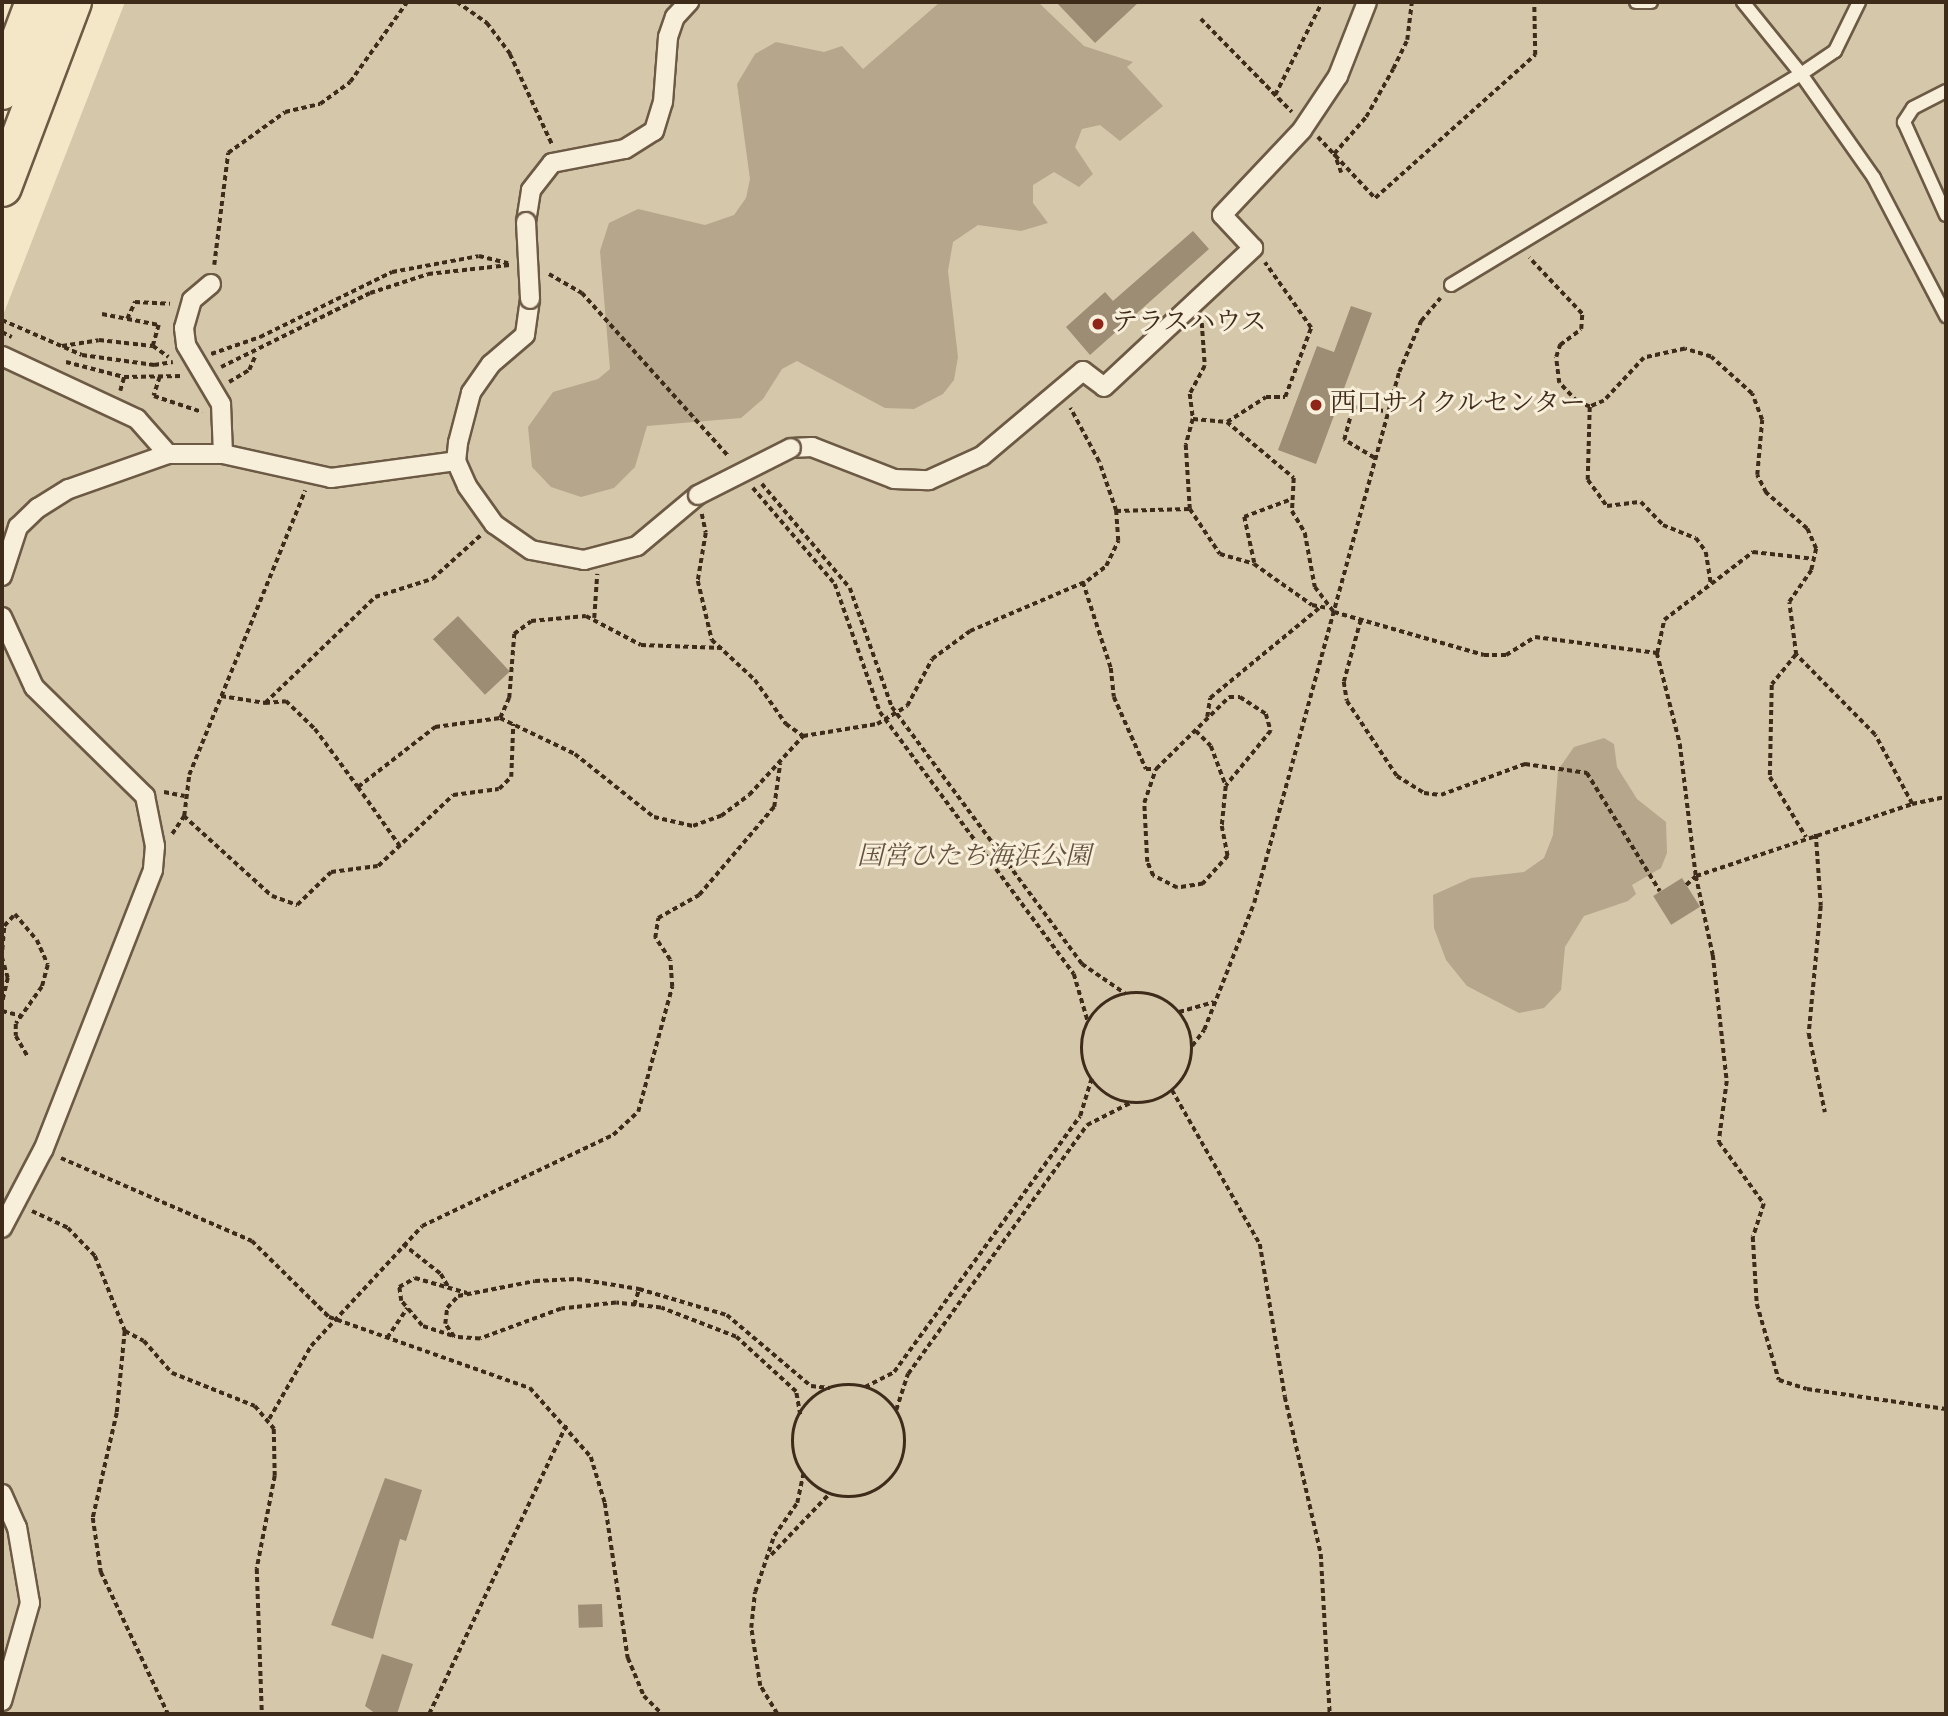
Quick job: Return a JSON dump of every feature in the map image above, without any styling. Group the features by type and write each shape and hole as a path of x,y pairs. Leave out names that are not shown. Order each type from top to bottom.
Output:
{"highway":[{"path":"2,90 35,2"},
{"path":"2,187 72,2"}],"street":[{"path":"689,2 674,17 668,37 663,102 654,131 625,149 560,158 531,190 526,222 530,299 525,335 491,365 471,393 456,461 494,524 531,550 584,560 637,546 693,498 791,448 812,447 894,479 929,480 982,456 1083,371 1104,387 1253,248 1222,215 1304,124 1338,76 1367,2"},
{"path":"211,284 192,300 184,328 186,345 201,365 220,404 223,454"},
{"path":"2,356 137,419 168,454"},
{"path":"2,576 18,527 38,508 69,489 168,454 223,454 312,475 377,474 456,461"},
{"path":"2,617 34,687 145,796 155,846 153,870 43,1150 17,1204 2,1228"},
{"path":"2,1494 17,1527 30,1602 2,1701"}],"lane":[{"path":"1636,2 1651,2"},
{"path":"1743,2 1801,74 1874,178 1946,316"},
{"path":"1451,285 1835,51 1859,2"},
{"path":"1946,91 1913,108 1904,129 1946,215"}],"path":[{"path":"211,284 228,153 285,112 320,104 350,82 407,2"},
{"path":"457,2 487,23 510,54 560,158"},
{"path":"1275,95 1322,2"},
{"path":"1334,153 1366,117 1393,69 1407,40 1412,2"},
{"path":"1201,19 1375,198 1535,55 1534,2"},
{"path":"1334,153 1341,173"},
{"path":"1516,244 1582,314 1581,329 1560,345 1555,370 1566,394 1590,407"},
{"path":"2,320 60,346 110,361 201,365 392,272 479,256 512,265 428,274 370,293 201,365 124,377 57,359"},
{"path":"1194,419 1227,422 1266,397 1285,397 1311,328 1265,262"},
{"path":"555,278 591,304 722,450"},
{"path":"472,1294 405,1279 398,1292 422,1326 454,1337 480,1339 505,1333 561,1309 634,1305 661,1308 736,1337 796,1392 800,1415 794,1451 803,1474 829,1494 869,1494 891,1479 905,1441 896,1410 908,1374 1087,1125 1130,1103 1172,1090 1190,1063 1192,1046 1214,1002 1254,903 1387,411 1422,321 1451,285"},
{"path":"127,319 135,302 163,306 192,300"},
{"path":"102,314 159,325 153,346"},
{"path":"1200,321 1205,366 1190,394 1194,419 1186,445 1190,509 1220,554 1254,564 1319,607 1328,608"},
{"path":"2,332 23,343"},
{"path":"60,346 99,340 153,346 173,362"},
{"path":"1590,407 1616,390 1644,358 1663,350 1685,349 1712,357 1752,394 1762,420 1757,475 1766,493 1807,529 1815,559 1789,601 1796,655 1875,735 1912,804"},
{"path":"358,787 435,726 500,718 575,754 654,817 683,825 721,816 780,763 803,736 886,721 898,715 932,659 970,631 1083,582 1106,566 1118,541 1116,511 1099,462 1065,399"},
{"path":"1374,458 1344,440 1353,407 1387,411"},
{"path":"1590,407 1588,480 1607,506 1641,502 1663,525 1696,538 1706,552 1711,585"},
{"path":"1227,422 1244,442 1290,472 1294,478 1289,500 1305,533 1315,587 1328,608 1334,612 1483,655 1506,655 1535,637 1657,653"},
{"path":"153,870 184,816 189,775 312,475"},
{"path":"754,478 846,580 898,715 1082,964 1126,993 1164,999 1178,1012 1192,1046"},
{"path":"750,483 835,584 886,721 1074,974 1088,1022"},
{"path":"693,498 706,521 698,581 701,609 712,640 724,648 786,724 803,736"},
{"path":"1254,564 1244,517 1289,500"},
{"path":"1116,511 1190,509"},
{"path":"265,703 375,597 432,579 494,524"},
{"path":"1815,559 1753,552 1664,620 1657,653 1680,744 1696,876 1713,955 1727,1082 1718,1142 1764,1203 1753,1237 1757,1304 1779,1380 1807,1390 1946,1409"},
{"path":"594,618 597,570"},
{"path":"1083,582 1111,668 1114,697 1146,769 1156,769"},
{"path":"1207,717 1210,698 1319,607"},
{"path":"500,718 509,698 518,629 555,616 594,618 623,640 641,645 724,648"},
{"path":"1361,620 1344,682 1347,701 1397,776 1424,793 1441,795 1525,764 1587,773 1660,891"},
{"path":"1796,655 1772,685 1770,777 1806,837"},
{"path":"221,696 265,703 286,701 315,729 400,846"},
{"path":"1196,731 1211,746 1226,786 1222,826 1228,856 1203,884 1177,888 1153,876 1141,833 1156,769 1229,697 1240,697 1266,715 1271,725 1266,741 1226,786"},
{"path":"184,816 272,896 297,905 331,872 378,866 453,795 499,789 511,777 513,724"},
{"path":"262,1714 256,1605 257,1569 275,1476 269,1419 311,1346 422,1226 476,1197 613,1135 638,1112 672,987 670,960 655,938 658,918 699,895 774,807 780,763"},
{"path":"1686,885 1696,876 1806,837 1912,804 1946,797"},
{"path":"1816,834 1821,906 1809,1034 1825,1112"},
{"path":"2,950 4,926 15,914 37,940 48,965 42,987 22,1016 16,1036 28,1057"},
{"path":"2,957 8,978 2,1005"},
{"path":"1126,993 1104,1003 1088,1022 1081,1051 1091,1079 1115,1099 1130,1103"},
{"path":"1178,1012 1214,1002"},
{"path":"2,1010 22,1016"},
{"path":"454,1337 445,1324 447,1308 458,1296 577,1279 639,1289 727,1315 811,1386 864,1387 894,1372 1080,1116 1091,1079"},
{"path":"1172,1090 1260,1244 1285,1397 1321,1554 1330,1714"},
{"path":"43,1150 252,1241 336,1319 530,1388 566,1424 591,1457 604,1503 628,1658 644,1696 662,1714"},
{"path":"17,1204 68,1228 95,1256 125,1331 117,1413 93,1518 102,1572 168,1714"},
{"path":"403,1244 441,1274 449,1289"},
{"path":"634,1305 639,1289"},
{"path":"387,1338 407,1308"},
{"path":"125,1331 144,1341 172,1373 236,1395 269,1419"},
{"path":"864,1387 896,1410"},
{"path":"800,1415 830,1388"},
{"path":"429,1714 566,1424"},
{"path":"777,1714 760,1686 751,1628 755,1592 770,1557 774,1536 797,1503 803,1474"},
{"path":"770,1557 829,1494"}],"green space":[{"name":"国営ひたち海浜公園","path":"125,2 1946,2 1946,1714 2,1714 2,318"}],"shaded area":[{"path":"940,2 1038,2 1084,46 1133,62 1127,67 1163,106 1120,141 1100,125 1082,129 1075,147 1093,174 1079,187 1054,172 1033,185 1033,203 1048,223 1021,231 978,225 953,242 948,271 958,357 954,380 943,394 914,409 885,408 797,361 782,369 763,399 741,418 647,426 635,467 614,488 581,497 551,487 532,467 528,427 553,392 598,379 610,369 600,251 609,223 638,209 705,225 734,215 746,198 750,179 737,84 755,54 776,42 824,52 842,46 863,69"},
{"path":"1604,738 1614,744 1617,767 1637,799 1666,822 1667,853 1661,868 1632,885 1636,894 1628,901 1584,916 1565,947 1561,990 1544,1008 1519,1013 1467,986 1446,960 1434,928 1433,895 1471,878 1524,872 1544,858 1553,835 1558,770 1574,747"}],"building":[{"path":"1056,2 1139,2 1095,43"},
{"path":"1193,231 1209,249 1090,355 1066,327 1105,292 1113,301"},
{"name":"西口サイクルセンター","path":"1351,306 1372,313 1316,464 1278,450 1317,346 1334,352"},
{"path":"458,616 510,672 485,695 433,639"},
{"path":"1682,878 1700,907 1671,925 1653,896"},
{"path":"385,1478 422,1490 406,1541 400,1539 373,1639 331,1625"},
{"path":"602,1604 603,1627 579,1628 578,1605"},
{"path":"382,1654 413,1664 397,1714 376,1714 365,1706"}],"place":[{"name":"テラスハウス","path":"1098,324"},
{"name":"西口サイクルセンター","path":"1316,405"}]}
